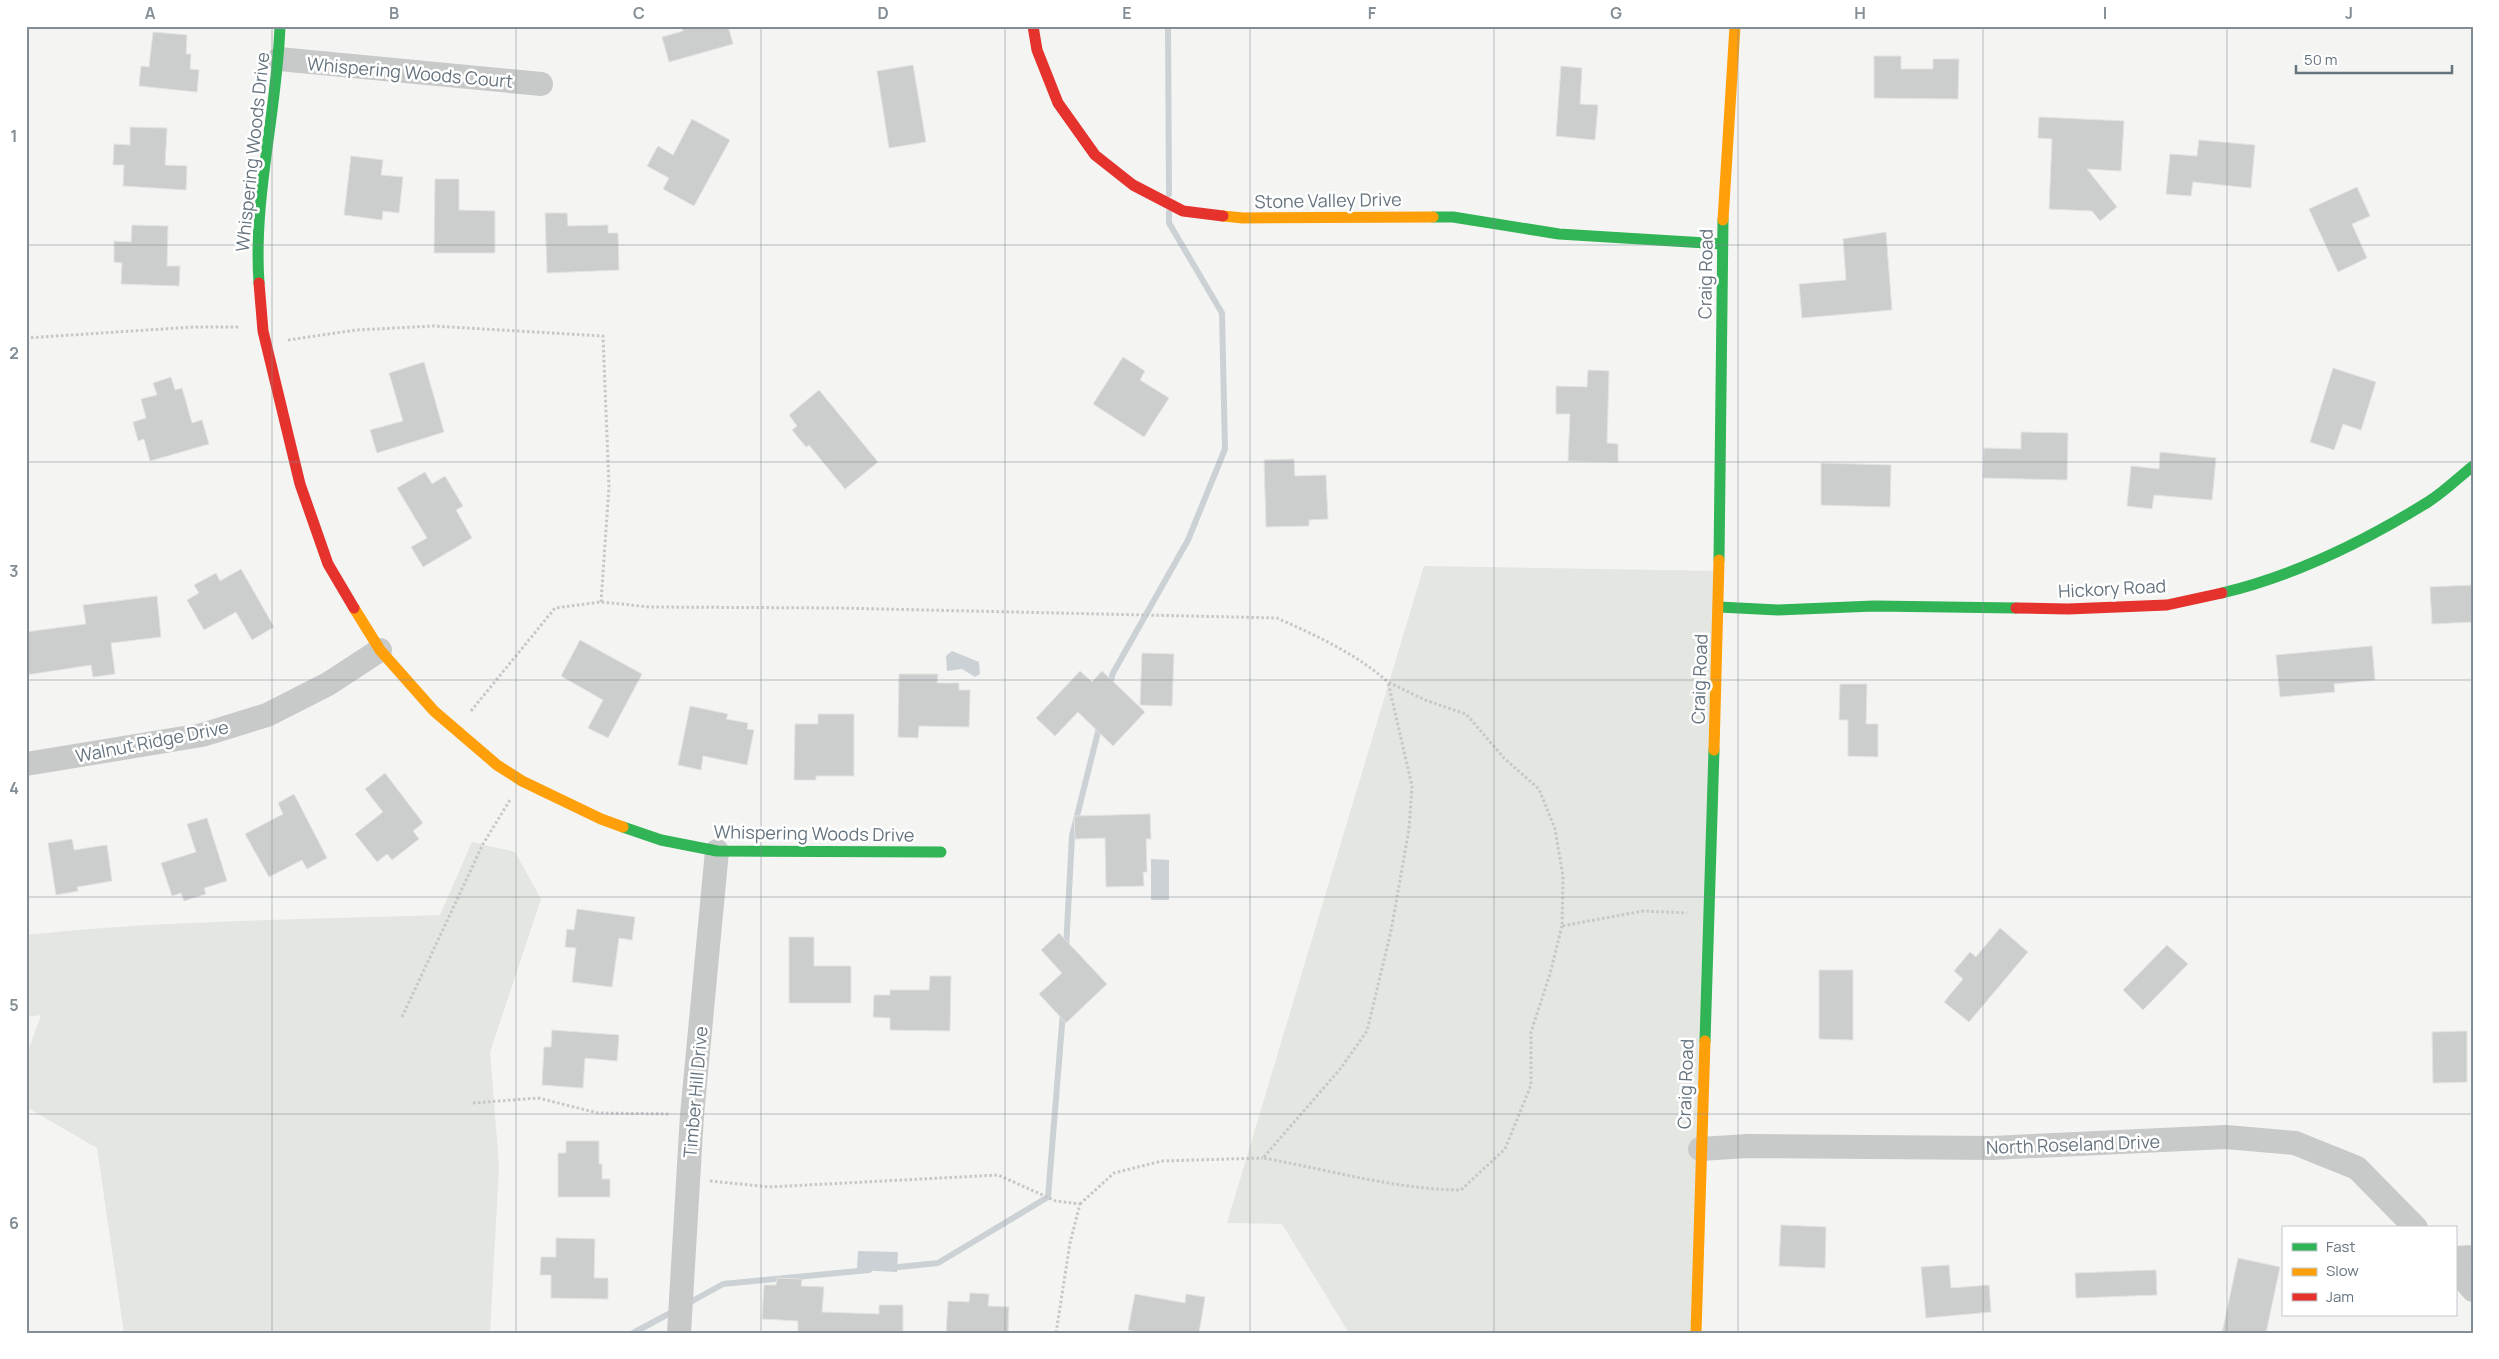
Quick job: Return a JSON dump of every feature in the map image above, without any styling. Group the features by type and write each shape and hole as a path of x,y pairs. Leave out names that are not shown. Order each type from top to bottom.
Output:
{"street":[{"name":"Whispering Woods Drive","path":"280,26 279,59 260,208 258,266 262,328 300,484 328,564 380,650 434,710 497,765 522,781 602,819 661,840 717,851 941,852"},
{"name":"Stone Valley Drive","path":"1033,26 1037,50 1058,103 1095,154 1133,185 1183,211 1243,218 1454,217 1559,234 1722,244"},
{"name":"Craig Road","path":"1696,1333 1700,1149 1719,607 1722,244 1735,26"},
{"name":"Whispering Woods Court","path":"279,59 541,84"},
{"name":"Hickory Road","path":"1719,607 1778,610 1874,606 2068,609 2167,605 2255,585 2334,554 2428,501 2473,466"},
{"name":"Walnut Ridge Drive","path":"26,764 202,735 267,715 328,684 380,650"},
{"name":"Timber Hill Drive","path":"679,1333 692,1115 717,851"},
{"name":"North Roseland Drive","path":"1700,1149 1748,1146 1992,1148 2226,1138 2295,1143 2357,1168 2414,1226"},
{"path":"2456,1258 2473,1257"},
{"path":"2456,1270 2473,1290"}],"path":[{"path":"266,344 356,330 433,326 603,336 609,487 601,602"},
{"path":"26,338 193,327 262,328"},
{"path":"456,729 555,608 601,602 659,607 838,608 1277,618 1330,642 1367,664 1388,682 1425,700 1466,714 1504,758 1539,789 1555,829 1563,876 1562,926 1550,974 1531,1032 1531,1085 1505,1149 1461,1190 1413,1188 1361,1180 1263,1158 1162,1161 1114,1173 1080,1204 1070,1243 1056,1333"},
{"path":"1263,1158 1342,1068 1366,1031 1391,931 1409,829 1412,786 1388,682"},
{"path":"402,1017 483,844 522,781"},
{"path":"1562,926 1643,911 1709,914"},
{"path":"473,1103 538,1098 598,1113 692,1115"},
{"path":"688,1174 714,1182 770,1187 998,1175 1056,1201 1080,1204"}],"shaded area":[{"path":"1424,566 1720,571 1697,1333 1349,1333 1282,1224 1227,1223"},
{"path":"952,651 979,662 980,674 975,677 962,669 947,671 946,656"},
{"path":"472,842 515,852 541,899 490,1052 499,1166 490,1333 124,1333 97,1148 26,1107 26,1057 41,1015 26,1017 26,935 181,923 440,915"},
{"path":"1151,859 1169,860 1169,900 1151,900"},
{"path":"858,1251 898,1252 897,1272 857,1270"}],"building":[{"path":"681,26 728,26 733,44 669,62 662,37 683,31"},
{"path":"153,32 187,35 186,54 191,54 190,69 199,70 197,92 139,86 141,66 149,67"},
{"path":"1874,56 1901,56 1901,69 1933,69 1933,59 1959,59 1958,99 1874,98"},
{"path":"913,65 926,142 889,148 877,71"},
{"path":"1561,66 1582,68 1580,104 1598,105 1595,140 1556,136"},
{"path":"2039,117 2124,121 2121,171 2087,169 2117,207 2100,221 2092,211 2049,209 2052,139 2038,138"},
{"path":"692,119 730,140 694,206 663,189 669,178 647,166 658,146 673,155"},
{"path":"130,127 167,128 165,165 187,166 186,190 123,186 124,165 113,165 114,144 130,145"},
{"path":"2199,140 2255,145 2251,188 2193,182 2191,196 2166,194 2170,154 2197,156"},
{"path":"351,156 383,160 381,175 403,177 399,213 383,211 382,220 344,215"},
{"path":"435,179 459,179 459,210 495,211 495,253 434,253"},
{"path":"2357,187 2370,216 2352,224 2367,258 2338,272 2309,209"},
{"path":"545,213 567,213 568,226 608,225 608,233 618,233 619,270 547,273"},
{"path":"132,225 168,226 167,266 180,266 179,286 121,284 122,263 114,262 114,241 131,242"},
{"path":"1886,232 1892,310 1802,318 1799,284 1846,280 1843,239"},
{"path":"1123,357 1145,371 1140,380 1169,398 1144,437 1093,404"},
{"path":"424,362 444,432 377,453 370,430 403,421 389,373"},
{"path":"2333,368 2376,382 2361,430 2343,424 2334,450 2310,442"},
{"path":"1588,370 1609,371 1607,443 1618,444 1618,462 1568,461 1570,414 1556,414 1556,386 1587,387"},
{"path":"171,377 175,390 182,388 192,423 202,420 209,444 150,461 144,439 138,441 133,422 146,418 141,399 157,395 153,383"},
{"path":"819,390 878,462 845,489 809,445 806,447 792,430 797,426 789,415"},
{"path":"2021,432 2068,433 2067,480 1983,478 1984,448 2021,449"},
{"path":"2160,452 2216,458 2212,500 2154,495 2152,509 2127,506 2131,466 2159,469"},
{"path":"1294,459 1295,476 1326,475 1328,519 1309,520 1309,526 1266,527 1264,460"},
{"path":"1821,463 1891,465 1890,507 1821,505"},
{"path":"425,472 432,484 445,476 463,506 456,510 472,538 423,567 411,547 427,538 397,488"},
{"path":"241,569 274,627 252,640 236,612 204,630 187,600 199,593 194,585 216,573 220,581"},
{"path":"2473,585 2473,622 2432,624 2430,587"},
{"path":"157,596 161,637 111,643 115,674 93,677 91,665 26,675 26,632 86,624 83,605"},
{"path":"580,640 642,674 608,738 588,728 603,700 561,676"},
{"path":"2372,646 2375,680 2334,684 2335,692 2280,697 2276,655"},
{"path":"1142,653 1174,654 1172,706 1140,705"},
{"path":"1080,671 1092,682 1102,671 1145,712 1113,746 1078,712 1055,736 1036,718"},
{"path":"899,674 938,674 937,683 959,683 959,690 970,690 969,727 919,726 918,738 898,737"},
{"path":"1840,684 1867,684 1866,724 1878,724 1878,757 1848,756 1848,720 1839,720"},
{"path":"690,706 728,714 726,719 748,723 747,729 754,730 747,765 703,756 701,770 678,765"},
{"path":"818,714 854,714 854,776 816,776 816,780 794,780 795,724 818,724"},
{"path":"385,773 423,823 413,831 419,839 392,860 387,854 377,862 355,834 383,812 365,789"},
{"path":"294,794 327,858 307,869 302,860 269,877 245,834 283,814 278,803"},
{"path":"1150,814 1151,839 1146,839 1147,872 1143,872 1144,886 1106,887 1105,838 1075,839 1074,816"},
{"path":"207,818 227,881 204,888 206,894 184,901 181,893 172,896 161,863 196,852 187,824"},
{"path":"72,839 74,850 107,845 112,881 77,887 78,891 56,895 48,843"},
{"path":"577,909 635,917 632,940 619,938 612,987 572,982 576,948 565,947 567,929 574,930"},
{"path":"2000,928 2028,952 1969,1022 1944,1002 1963,979 1954,971 1970,952 1976,957"},
{"path":"1059,933 1107,984 1066,1023 1039,994 1062,973 1041,950"},
{"path":"789,937 814,937 814,966 851,966 851,1003 789,1003"},
{"path":"2167,945 2188,964 2143,1010 2123,990"},
{"path":"1819,970 1853,970 1853,1040 1819,1039"},
{"path":"930,976 951,976 950,1031 890,1030 890,1018 873,1017 874,995 890,995 890,990 929,990"},
{"path":"552,1030 619,1035 617,1061 585,1058 583,1088 542,1085 544,1047 551,1047"},
{"path":"2467,1031 2467,1082 2433,1083 2432,1032"},
{"path":"566,1141 599,1141 599,1164 602,1164 602,1179 610,1179 610,1197 558,1197 558,1153 566,1153"},
{"path":"1781,1225 1826,1227 1825,1268 1779,1266"},
{"path":"556,1238 595,1239 594,1278 608,1278 608,1299 551,1298 551,1275 540,1275 541,1257 556,1257"},
{"path":"2238,1258 2280,1267 2266,1333 2222,1333"},
{"path":"1949,1265 1951,1288 1989,1285 1991,1312 1926,1318 1921,1267"},
{"path":"2156,1270 2157,1295 2076,1298 2075,1273"},
{"path":"777,1278 802,1279 801,1286 824,1287 822,1312 879,1314 879,1305 903,1305 903,1333 798,1333 798,1321 762,1319 764,1285 776,1285"},
{"path":"970,1293 989,1294 988,1306 1009,1307 1008,1333 946,1333 948,1301 969,1302"},
{"path":"1135,1294 1185,1303 1186,1294 1205,1297 1199,1333 1141,1333 1128,1330"}],"waterway":[{"path":"1168,26 1169,194"},
{"path":"1109,687 1113,673 1188,540 1225,449 1222,313 1169,223 1169,212"},
{"path":"1066,948 1072,836 1100,724"},
{"path":"889,1268 938,1263 1048,1197 1063,1012"},
{"path":"687,1304 723,1284 869,1270"},
{"path":"633,1333 674,1311"}],"traffic: fast":[{"path":"259,283 259,219 275,90 280,26"},
{"path":"1433,217 1453,217 1559,234 1722,244"},
{"path":"1719,560 1723,220"},
{"path":"2222,593 2276,577 2328,556 2354,543 2428,502 2473,466"},
{"path":"1719,607 1778,610 1874,606 2016,608"},
{"path":"1705,1041 1714,750"},
{"path":"623,827 661,840 717,851 941,852"}],"traffic: slow":[{"path":"1723,220 1735,26"},
{"path":"1223,216 1243,218 1433,217"},
{"path":"1714,750 1719,560"},
{"path":"354,608 380,650 434,711 497,765 522,781 601,819 623,827"},
{"path":"1696,1333 1705,1041"}],"traffic: jam":[{"path":"1033,26 1037,50 1058,103 1095,155 1133,185 1183,211 1223,216"},
{"path":"259,283 263,331 300,484 328,564 354,608"},
{"path":"2016,608 2068,609 2167,605 2222,593"}]}
